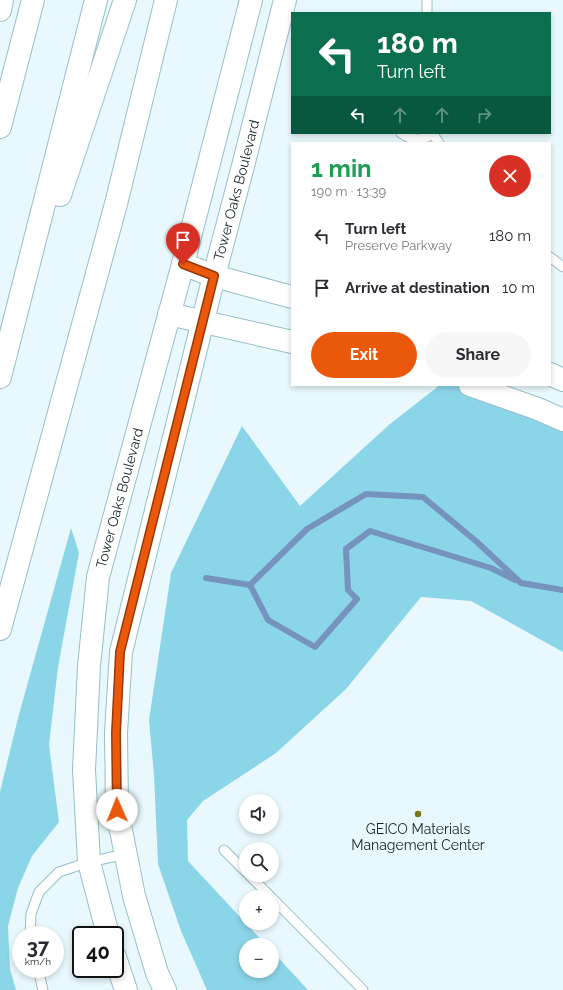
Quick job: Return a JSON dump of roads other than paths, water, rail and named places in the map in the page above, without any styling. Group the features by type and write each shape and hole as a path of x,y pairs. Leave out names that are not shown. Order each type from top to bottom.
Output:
{"main road":[{"path":"0,10 2,0"},
{"path":"0,127 32,0"},
{"path":"3,367 96,0"},
{"path":"3,367 126,0"},
{"path":"0,629 114,211 166,0"},
{"name":"Tower Oaks Boulevard","path":"106,926 89,862 84,770 89,666 98,577 183,264 250,0"},
{"name":"Tower Oaks Boulevard","path":"165,990 157,973 134,896 117,810 116,733 120,652 285,0"},
{"path":"183,264 214,276 291,297"},
{"path":"169,314 291,342"},
{"path":"551,374 563,380"},
{"path":"473,386 538,409 563,420"},
{"path":"122,978 126,990"}],"lane":[{"path":"427,0 427,12"},
{"path":"402,134 412,139 427,138 433,134"},
{"path":"551,259 563,266"},
{"path":"224,850 239,865"},
{"path":"30,926 31,914 39,892 59,872 89,862 126,854"},
{"path":"256,882 265,890"},
{"path":"279,904 363,990"},
{"path":"40,978 43,990"}],"waterway":[{"path":"206,578 250,585 307,529 366,494 423,497 477,542 521,583 563,590"},
{"path":"250,585 268,620 315,647 357,599 348,590 346,549 370,531 491,568 515,580"}],"place":[{"name":"GEICO Materials Management Center","path":"418,814"}]}
